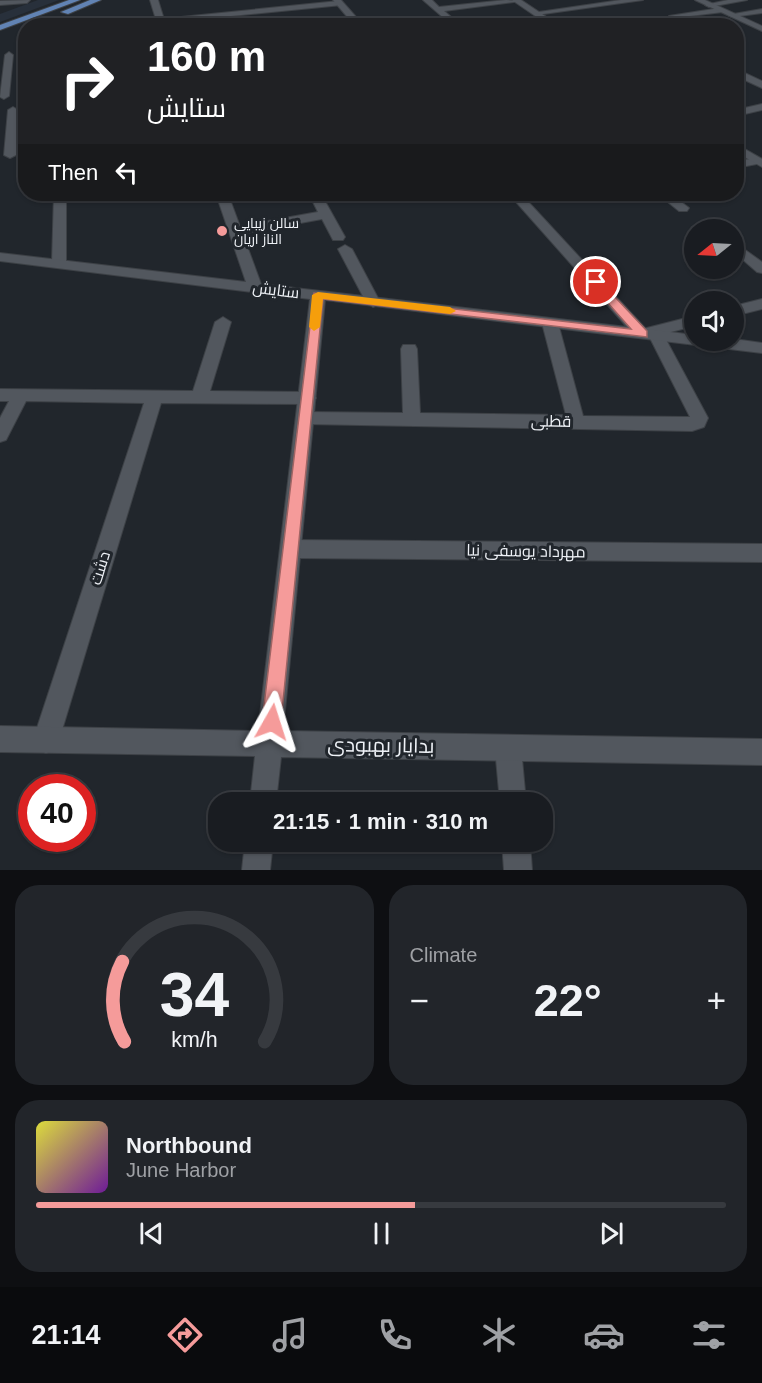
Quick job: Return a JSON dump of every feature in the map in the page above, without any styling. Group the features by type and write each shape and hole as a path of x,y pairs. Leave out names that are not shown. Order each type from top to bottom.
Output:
{"main road":[{"path":"39,18 76,0"},
{"path":"44,18 97,0"},
{"path":"0,28 18,25"},
{"path":"0,37 18,28"}],"street":[{"path":"0,3 27,0 27,18"},
{"path":"154,0 160,18"},
{"path":"427,0 449,18"},
{"path":"536,13 639,0"},
{"path":"699,0 738,18"},
{"path":"709,5 743,0"},
{"path":"202,18 338,1 353,18"},
{"path":"438,9 517,1 544,18"},
{"path":"678,18 670,14 720,10"},
{"path":"732,15 762,11"},
{"path":"744,21 762,29"},
{"path":"4,96 3,80 9,54"},
{"path":"744,76 762,85"},
{"path":"744,111 762,107"},
{"path":"0,120 13,114 10,155"},
{"path":"744,143 761,159"},
{"path":"744,151 761,159"},
{"path":"744,163 761,159"},
{"path":"59,263 60,201"},
{"path":"224,201 255,287"},
{"path":"319,201 373,302"},
{"path":"522,201 649,335 684,324"},
{"path":"674,201 683,208"},
{"path":"235,231 326,214"},
{"path":"744,254 762,269"},
{"name":"ستایش","path":"0,257 684,339"},
{"path":"264,792 318,295"},
{"path":"744,308 762,304"},
{"path":"200,397 223,322"},
{"path":"550,323 576,421"},
{"name":"قطبی","path":"0,395 200,397 412,419 692,424 698,422 699,418 649,335"},
{"name":"ستایش","path":"744,346 762,348"},
{"path":"410,349 412,419"},
{"path":"0,435 21,395"},
{"name":"دشت","path":"46,740 153,397"},
{"name":"مهرداد یوسفی نیا","path":"291,549 762,553"},
{"name":"بدایار بهبودی","path":"0,739 762,752"},
{"path":"508,747 512,792"},
{"path":"256,870 258,852"},
{"path":"517,852 518,870"}],"shaded area":[{"path":"38,0 59,0 0,22 0,14"}],"slow traffic":[{"path":"314,327 318,295 450,311"}],"place":[{"name":"سالن زیبایی الناز اریان","path":"222,231"}],"route":[{"path":"272,722 318,295 642,334 596,282"}]}
